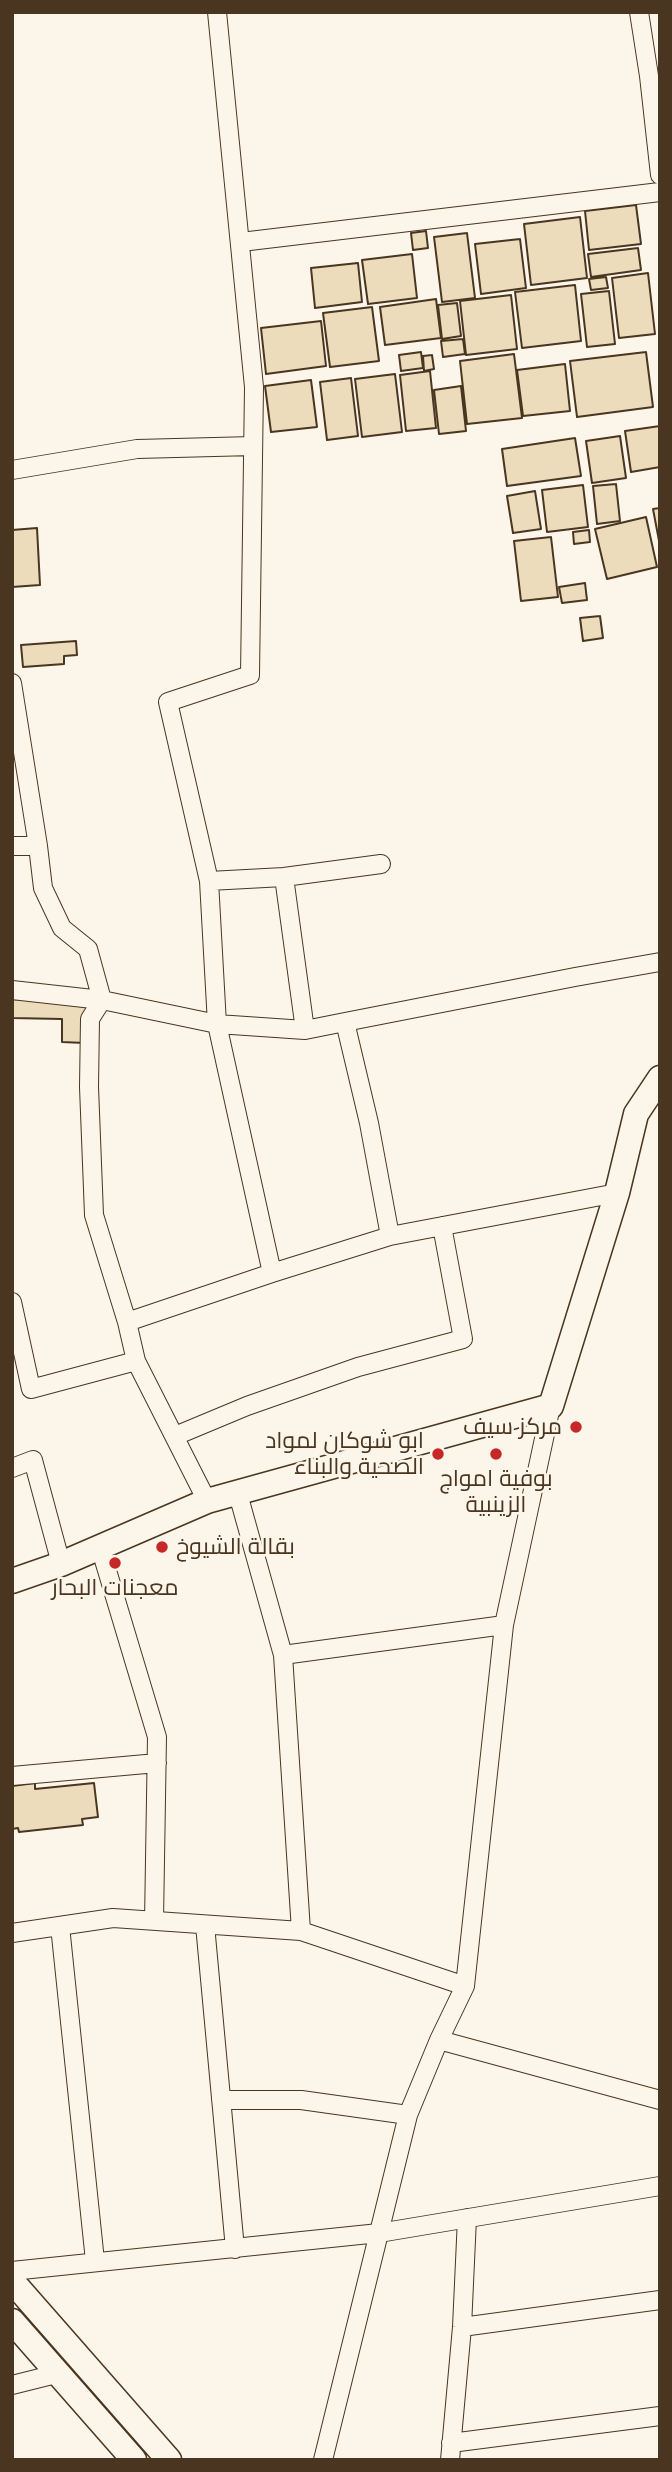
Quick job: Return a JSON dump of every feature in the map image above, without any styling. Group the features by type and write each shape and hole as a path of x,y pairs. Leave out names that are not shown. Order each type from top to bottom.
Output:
{"street":[{"path":"217,12 254,387 250,675 168,702 209,881 217,1024 272,1273"},
{"path":"639,12 654,75 660,175"},
{"path":"241,242 660,192"},
{"path":"12,470 137,449 253,446"},
{"path":"12,683 43,888 62,929 88,949 102,1000 90,1019 89,1087 94,1214 136,1361 207,1501"},
{"path":"12,846 38,846"},
{"path":"209,881 284,877 381,864"},
{"path":"284,877 305,1030"},
{"path":"12,990 102,1000 217,1024 305,1030 575,976 660,962"},
{"path":"345,1022 369,1123 390,1236"},
{"path":"323,2460 408,2115 465,1986 504,1625 551,1406 617,1193 636,1114 660,1078"},
{"path":"127,1322 390,1236 617,1193"},
{"path":"174,1436 247,1406 358,1367 463,1339 442,1226"},
{"path":"12,1302 31,1388 136,1361"},
{"path":"12,1581 61,1564 207,1501 551,1406"},
{"path":"12,1468 33,1461 61,1564"},
{"path":"238,1494 284,1655 301,1931"},
{"path":"100,1547 157,1737 154,1921"},
{"path":"284,1655 504,1625"},
{"path":"12,1776 157,1763"},
{"path":"12,1933 113,1918 301,1931 465,1986"},
{"path":"205,1925 235,2249"},
{"path":"60,1926 95,2261"},
{"path":"439,2040 660,2100"},
{"path":"221,2100 301,2100 408,2115"},
{"path":"12,2271 379,2233 660,2186"},
{"path":"467,2218 462,2327 451,2451 660,2416"},
{"path":"12,2281 169,2460"},
{"path":"462,2327 660,2300"},
{"path":"12,2321 134,2460"},
{"path":"12,2385 60,2373"}],"building":[{"path":"636,205 641,244 589,250 585,211"},
{"path":"580,217 587,278 531,285 524,224"},
{"path":"426,231 428,248 413,250 411,233"},
{"path":"467,233 475,298 442,302 434,237"},
{"path":"520,239 526,288 481,294 475,244"},
{"path":"638,248 641,270 591,277 588,254"},
{"path":"412,254 417,298 368,304 362,260"},
{"path":"358,263 362,302 315,308 311,268"},
{"path":"648,273 655,334 619,338 612,278"},
{"path":"606,277 608,288 591,290 589,279"},
{"path":"575,285 581,341 522,348 515,292"},
{"path":"609,291 615,344 587,347 581,294"},
{"path":"511,295 517,349 466,355 460,301"},
{"path":"436,299 441,338 385,345 380,307"},
{"path":"457,303 461,336 442,339 438,305"},
{"path":"372,307 379,361 330,367 323,313"},
{"path":"321,321 326,366 266,374 261,328"},
{"path":"463,339 465,354 443,357 441,341"},
{"path":"421,352 423,368 401,371 399,355"},
{"path":"646,352 653,407 577,417 570,361"},
{"path":"514,354 522,418 467,424 460,361"},
{"path":"432,355 434,369 424,371 423,356"},
{"path":"565,364 570,411 523,416 517,370"},
{"path":"430,371 436,428 406,431 400,375"},
{"path":"395,374 402,432 362,437 355,379"},
{"path":"351,378 358,436 327,440 320,382"},
{"path":"311,380 317,427 271,432 265,386"},
{"path":"461,386 466,431 439,434 434,390"},
{"path":"660,426 660,467 631,472 625,431"},
{"path":"620,436 626,478 592,483 586,441"},
{"path":"575,438 581,476 507,486 502,449"},
{"path":"616,484 620,521 597,524 593,486"},
{"path":"583,485 588,527 547,532 542,490"},
{"path":"535,491 541,529 513,533 507,496"},
{"path":"660,508 660,546 653,509"},
{"path":"646,517 657,567 607,579 595,529"},
{"path":"37,528 40,585 12,587 12,530"},
{"path":"589,530 590,542 574,544 573,532"},
{"path":"551,537 558,597 521,601 514,541"},
{"path":"585,583 587,600 562,603 559,587"},
{"path":"600,616 603,638 583,641 580,618"},
{"path":"76,641 77,655 64,656 64,664 23,667 21,645"},
{"path":"12,999 87,1002 85,1043 62,1042 62,1019 12,1018"},
{"path":"35,1783 35,1789 94,1783 98,1817 82,1819 83,1825 19,1832 18,1828 12,1829 12,1786"}],"place":[{"name":"مركز سيف","path":"576,1427"},
{"name":"ابو شوكان لمواد الصحية والبناء","path":"438,1454"},
{"name":"بوفية امواج الزينبية","path":"496,1454"},
{"name":"بقالة الشيوخ","path":"162,1547"},
{"name":"معجنات البحار","path":"115,1563"}]}
